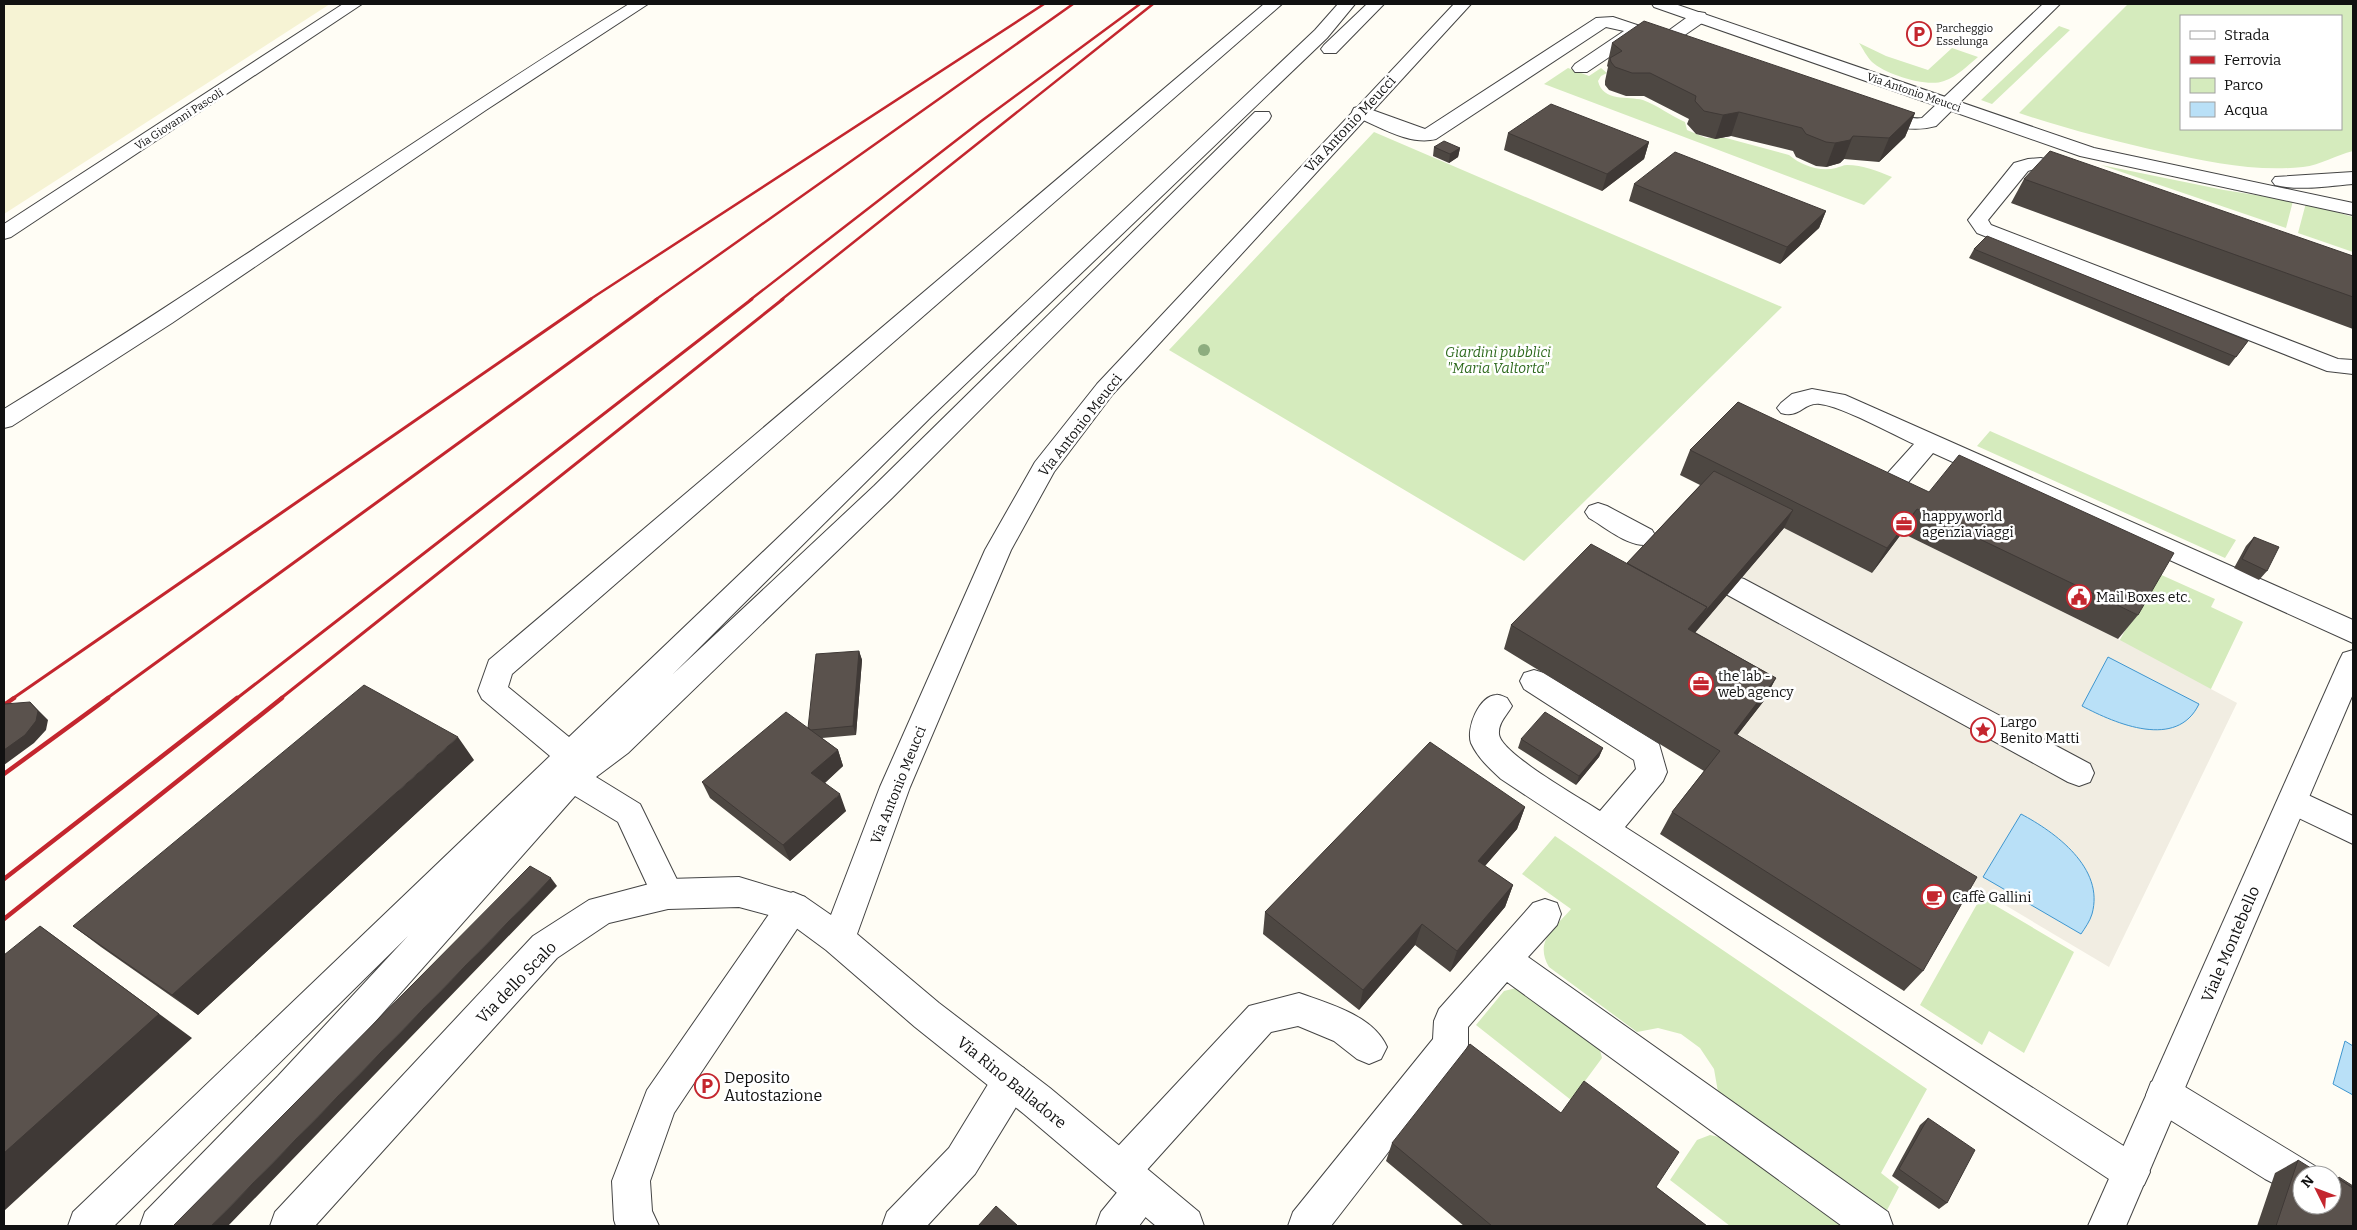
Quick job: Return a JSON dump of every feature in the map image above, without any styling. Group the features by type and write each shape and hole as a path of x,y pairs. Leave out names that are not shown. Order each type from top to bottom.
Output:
{"street":[{"name":"Via Giovanni Pascoli","path":"4,233 354,4"},
{"path":"4,420 73,378 419,146 640,4"},
{"path":"668,894 629,813 571,767 526,716 492,691 499,668 1274,4"},
{"path":"87,1226 571,767 924,410 1321,34 1347,4"},
{"path":"159,1226 291,1088 571,767 617,744 883,492 1376,4"},
{"name":"Via Antonio Meucci","path":"838,939 906,760 998,550 1044,468 1105,389 1361,112 1464,4"},
{"name":"Via Antonio Meucci","path":"1660,4 2062,144 2118,160 2353,210"},
{"path":"1860,109 1897,122 1920,125 1929,122 2052,4"},
{"path":"1666,40 1699,17"},
{"path":"1361,112 1418,135 1429,135 1602,22 1613,22 1685,47"},
{"path":"1581,68 1637,30"},
{"path":"2090,180 2043,164 2030,163 2021,167 1978,220 1984,229 1998,236 2335,366 2353,367"},
{"name":"Via Antonio Meucci","path":"2171,172 2294,182 2353,178"},
{"path":"1789,408 1800,398 1826,396 2353,632"},
{"path":"1848,466 1890,487 1930,441"},
{"path":"1598,512 1643,537"},
{"path":"1734,586 2079,773"},
{"name":"Viale Montebello","path":"2107,1226 2353,661"},
{"path":"1534,681 1648,753 1652,772 1604,829"},
{"path":"1497,706 1487,718 1484,733 1490,750 1512,770 2131,1172"},
{"path":"2293,801 2353,831"},
{"name":"Via dello Scalo","path":"289,1226 545,948 601,910 668,894 739,892 793,908 838,939"},
{"path":"640,1226 633,1220 631,1181 660,1103 742,980 793,908"},
{"path":"1307,1226 1450,1045 1451,1021 1544,914"},
{"name":"Via Rino Balladore","path":"838,939 927,1015 1011,1081 1185,1226"},
{"path":"1505,960 1874,1226"},
{"path":"1115,1226 1131,1181 1261,1018 1299,1009 1346,1029 1369,1047"},
{"path":"901,1226 962,1161 1011,1081"},
{"path":"2164,1095 2292,1174"}],"shaded area":[{"path":"4,4 330,4 4,214"},
{"name":"Largo Benito Matti","path":"1784,528 1872,573 1902,533 2118,639 2237,703 2109,967 1968,883 1721,756 1679,652"}],"green space":[{"path":"2128,4 2353,4 2353,151 2303,167 2250,167 2163,152 2019,113"},
{"path":"2059,26 2070,30 1992,104 1981,100"},
{"path":"1859,43 1886,56 1928,70 1952,48 1978,57 1949,79 1937,83 1927,83 1906,79 1878,67 1870,60"},
{"path":"1568,68 1589,76 1601,68 1607,73 1601,76 1598,81 1605,92 1617,97 1648,102 1685,122 1687,130 1706,138 1726,138 1789,155 1805,165 1818,169 1853,165 1892,177 1864,205 1544,84"},
{"name":"Giardini pubblici \"Maria Valtorta\"","path":"1374,132 1782,307 1524,561 1169,350"},
{"path":"2101,165 2224,190 2293,201 2286,228"},
{"path":"2306,203 2353,217 2353,252 2298,233"},
{"path":"1990,431 2236,540 2225,558 1977,446"},
{"path":"2157,573 2215,599 2211,607 2243,622 2210,691 2117,645"},
{"path":"1555,836 1927,1089 1881,1173 1899,1187 1885,1214 1718,1092 1714,1069 1700,1048 1681,1034 1658,1028 1637,1032 1549,967 1545,958 1545,942 1553,929 1571,909 1522,874"},
{"path":"1981,897 2074,952 2024,1053 1989,1031 1982,1045 1920,1005"},
{"path":"1516,988 1598,1042 1602,1058 1571,1100 1476,1025 1504,991"},
{"path":"1710,1135 1724,1138 1841,1226 1730,1226 1670,1180 1697,1140"}],"water":[{"path":"2108,657 2199,704 2189,718 2176,726 2161,730 2128,725 2082,706"},
{"path":"2021,814 2062,841 2084,867 2091,882 2094,897 2091,917 2081,934 1983,877"},
{"path":"2345,1041 2353,1046 2353,1095 2333,1084"}],"building":[{"path":"1644,21 1915,113 1889,138 1853,136 1850,140 1835,143 1826,142 1806,134 1802,128 1739,112 1723,115 1704,111 1695,101 1696,96 1650,73 1632,73 1615,67 1611,62 1610,58 1622,51 1612,43"},
{"path":"1551,104 1649,142 1607,174 1508,133"},
{"path":"1444,141 1460,148 1450,154 1434,147"},
{"path":"2050,151 2353,256 2353,297 2024,179"},
{"path":"1675,152 1826,211 1787,247 1634,184"},
{"path":"1987,236 2248,341 2236,357 1974,249"},
{"path":"1738,402 1929,492 1959,455 2174,553 2138,615 1917,509 1887,548 1690,450"},
{"path":"1714,471 1793,510 1703,614 1707,607 1627,563"},
{"path":"2254,537 2279,547 2267,571 2242,559"},
{"path":"1591,544 1707,607 1688,629 1776,678 1734,733 1977,877 1923,971 1672,812 1720,751 1511,625"},
{"path":"859,651 853,726 811,730 808,728 816,654"},
{"path":"364,685 458,737 172,995 73,926"},
{"path":"30,702 38,711 36,721 25,735 4,750 4,705"},
{"path":"786,712 838,750 811,773 840,794 783,845 702,782"},
{"path":"1545,712 1603,748 1579,776 1521,739"},
{"path":"1430,742 1525,807 1478,861 1513,885 1457,951 1422,924 1363,990 1265,912"},
{"path":"530,866 551,878 211,1226 173,1226"},
{"path":"40,926 159,1014 4,1153 4,955"},
{"path":"1470,1044 1561,1113 1584,1081 1679,1152 1656,1187 1707,1226 1492,1226 1392,1143"},
{"path":"1928,1118 1975,1150 1947,1203 1899,1169"},
{"path":"2298,1160 2306,1165 2296,1165"},
{"path":"2292,1178 2292,1215 2342,1215 2342,1181 2353,1188 2353,1226 2276,1226"},
{"path":"2342,1179 2353,1186 2353,1188 2342,1181"},
{"path":"996,1206 1018,1226 978,1226"}],"railway":[{"path":"589,300 1044,4"},
{"path":"655,300 1073,4"},
{"path":"750,300 980,122 1140,4"},
{"path":"781,300 1153,4"},
{"path":"12,699 591,299"},
{"path":"106,699 657,299"},
{"path":"236,699 752,299"},
{"path":"280,699 783,299"},
{"path":"4,705 14,698"},
{"path":"4,774 108,698"},
{"path":"4,879 237,698"},
{"path":"4,919 282,698"}],"place":[{"name":"Parcheggio Esselunga","path":"1919,34"},
{"name":"happy world agenzia viaggi","path":"1904,524"},
{"name":"Mail Boxes etc.","path":"2079,597"},
{"name":"the lab - web agency","path":"1701,684"},
{"name":"Largo Benito Matti","path":"1983,730"},
{"name":"Caffè Gallini","path":"1934,897"},
{"name":"Deposito Autostazione","path":"707,1086"}]}
